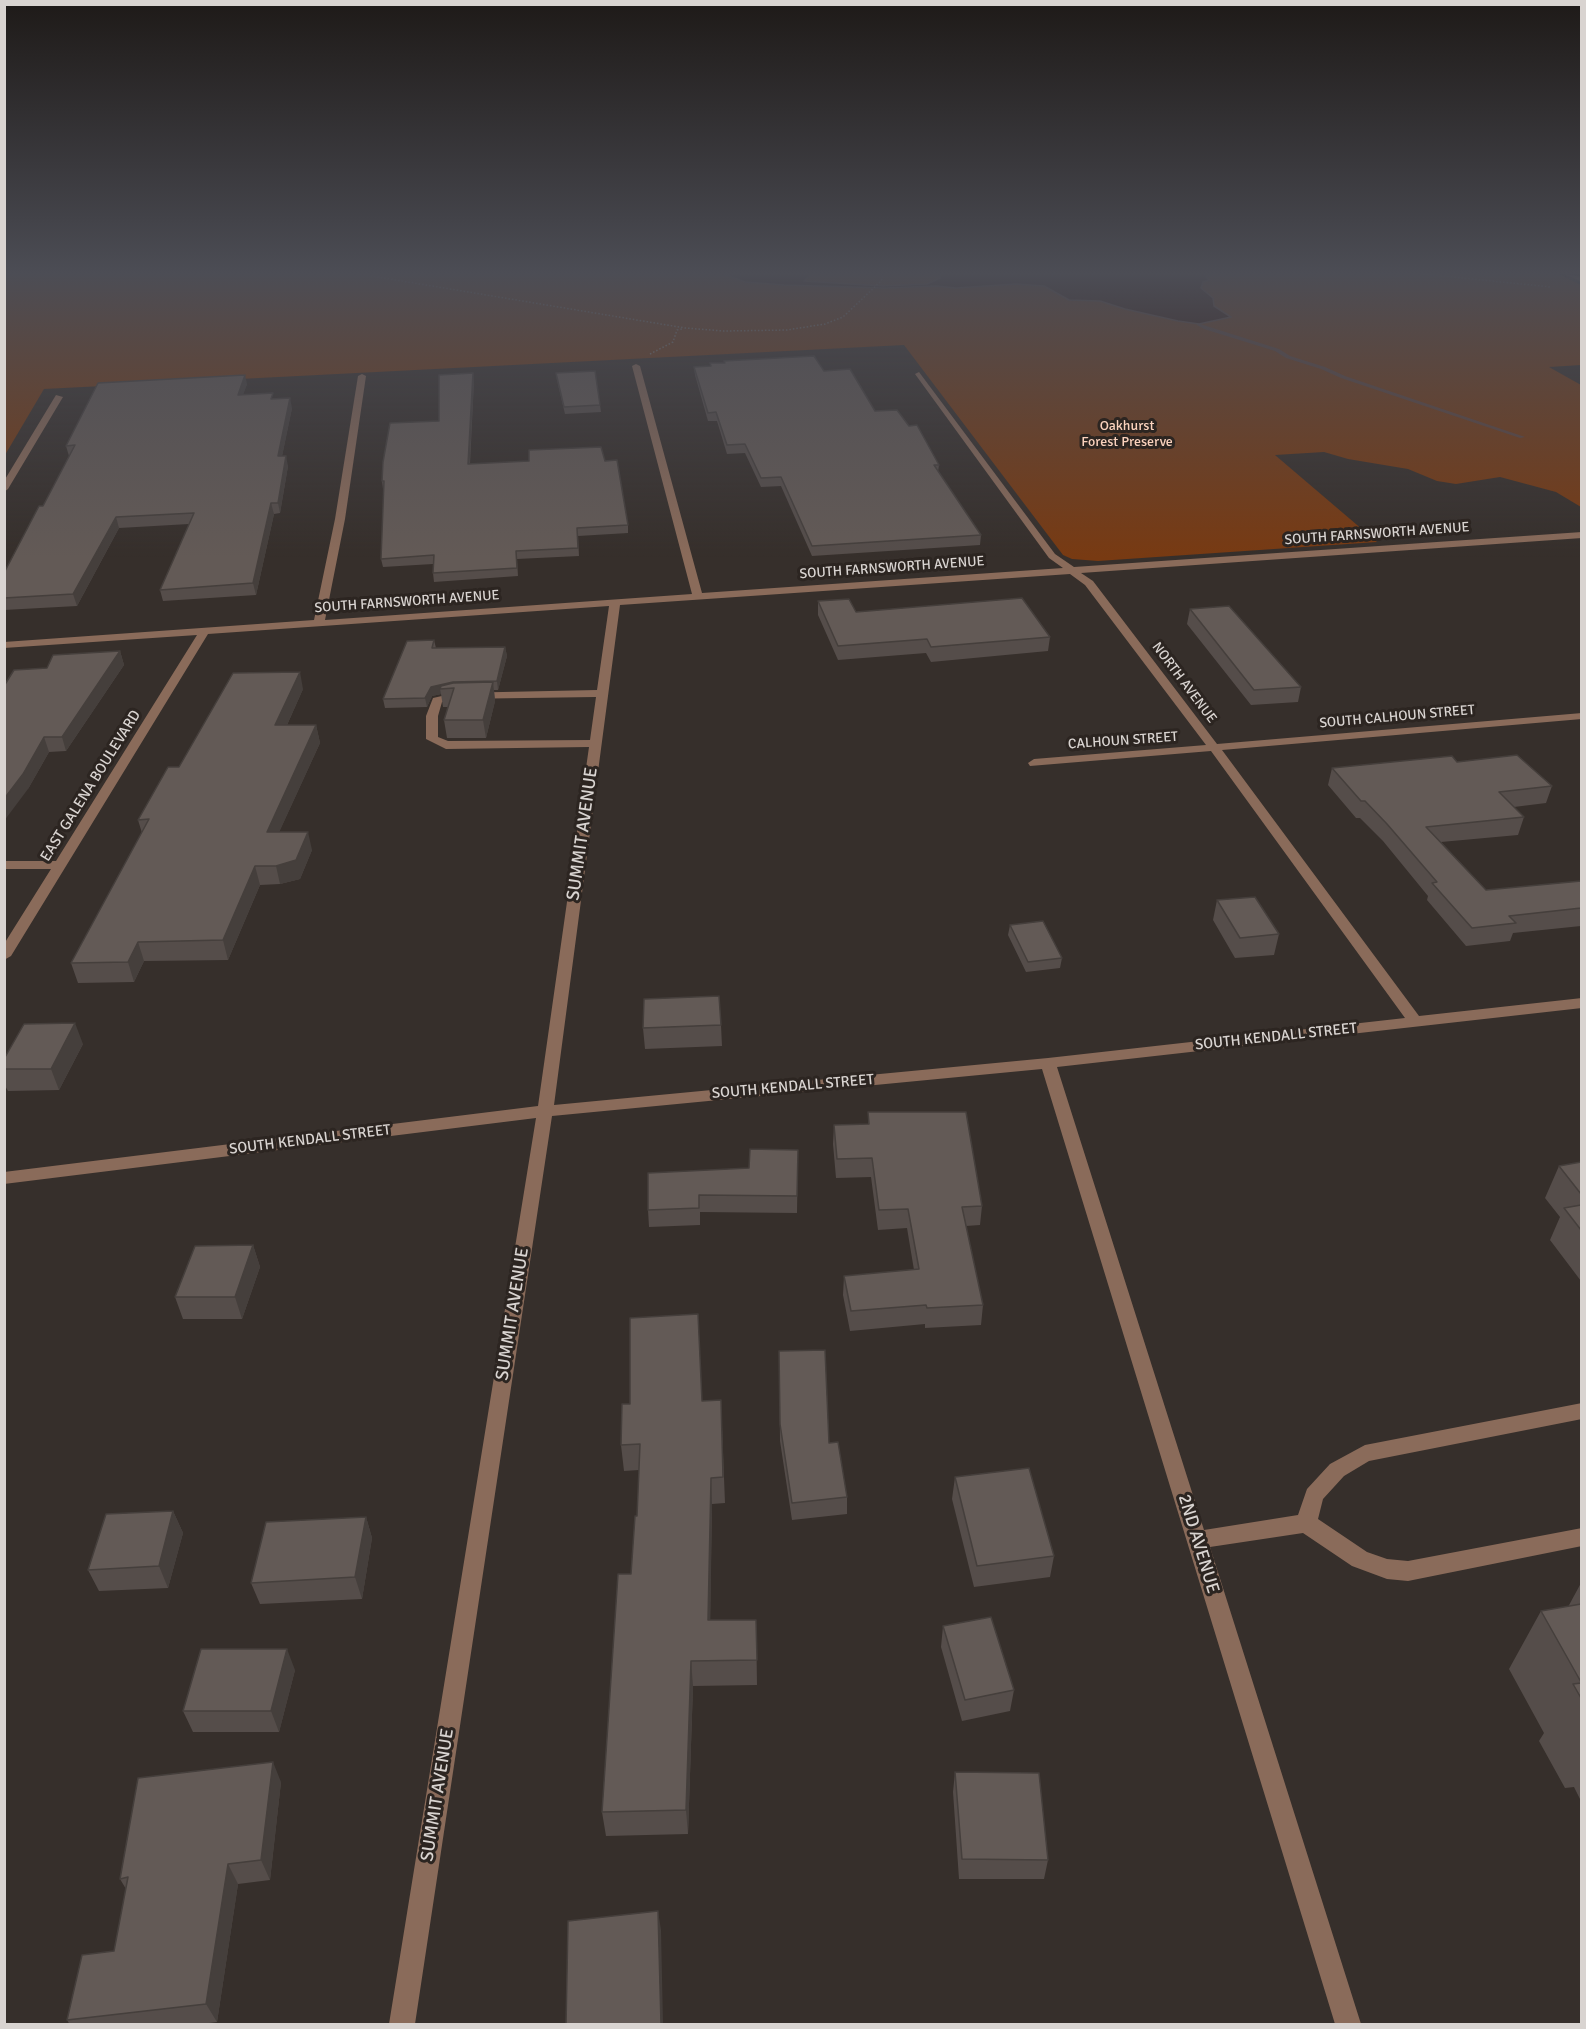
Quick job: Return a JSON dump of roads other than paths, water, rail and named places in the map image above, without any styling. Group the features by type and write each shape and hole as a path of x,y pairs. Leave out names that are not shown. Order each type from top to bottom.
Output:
{"street":[{"path":"637,369 698,597"},
{"name":"NORTH AVENUE","path":"919,374 1052,556 1089,584 1215,748 1415,1022"},
{"path":"319,623 340,519 362,376"},
{"path":"4,489 59,397"},
{"name":"SOUTH FARNSWORTH AVENUE","path":"4,645 1581,536"},
{"name":"SUMMIT AVENUE","path":"402,2025 545,1111 615,603"},
{"name":"EAST GALENA BOULEVARD","path":"4,956 204,632"},
{"path":"596,743 446,745 432,739 432,716 437,700 456,696 603,693"},
{"name":"SOUTH CALHOUN STREET","path":"1215,748 1581,716"},
{"name":"CALHOUN STREET","path":"1034,763 1215,748"},
{"path":"4,865 61,865"},
{"name":"SOUTH KENDALL STREET","path":"4,1178 545,1111 1048,1063 1581,1003"},
{"name":"2ND AVENUE","path":"1048,1063 1348,2025"},
{"path":"1306,1523 1314,1495 1337,1470 1365,1454 1581,1411"},
{"path":"1197,1540 1306,1523 1360,1560 1387,1569 1408,1570 1581,1537"}],"waterway":[{"path":"1325,369 1343,377 1522,437"}],"park label":[{"name":"Oakhurst Forest Preserve","path":"1127,434"}]}
